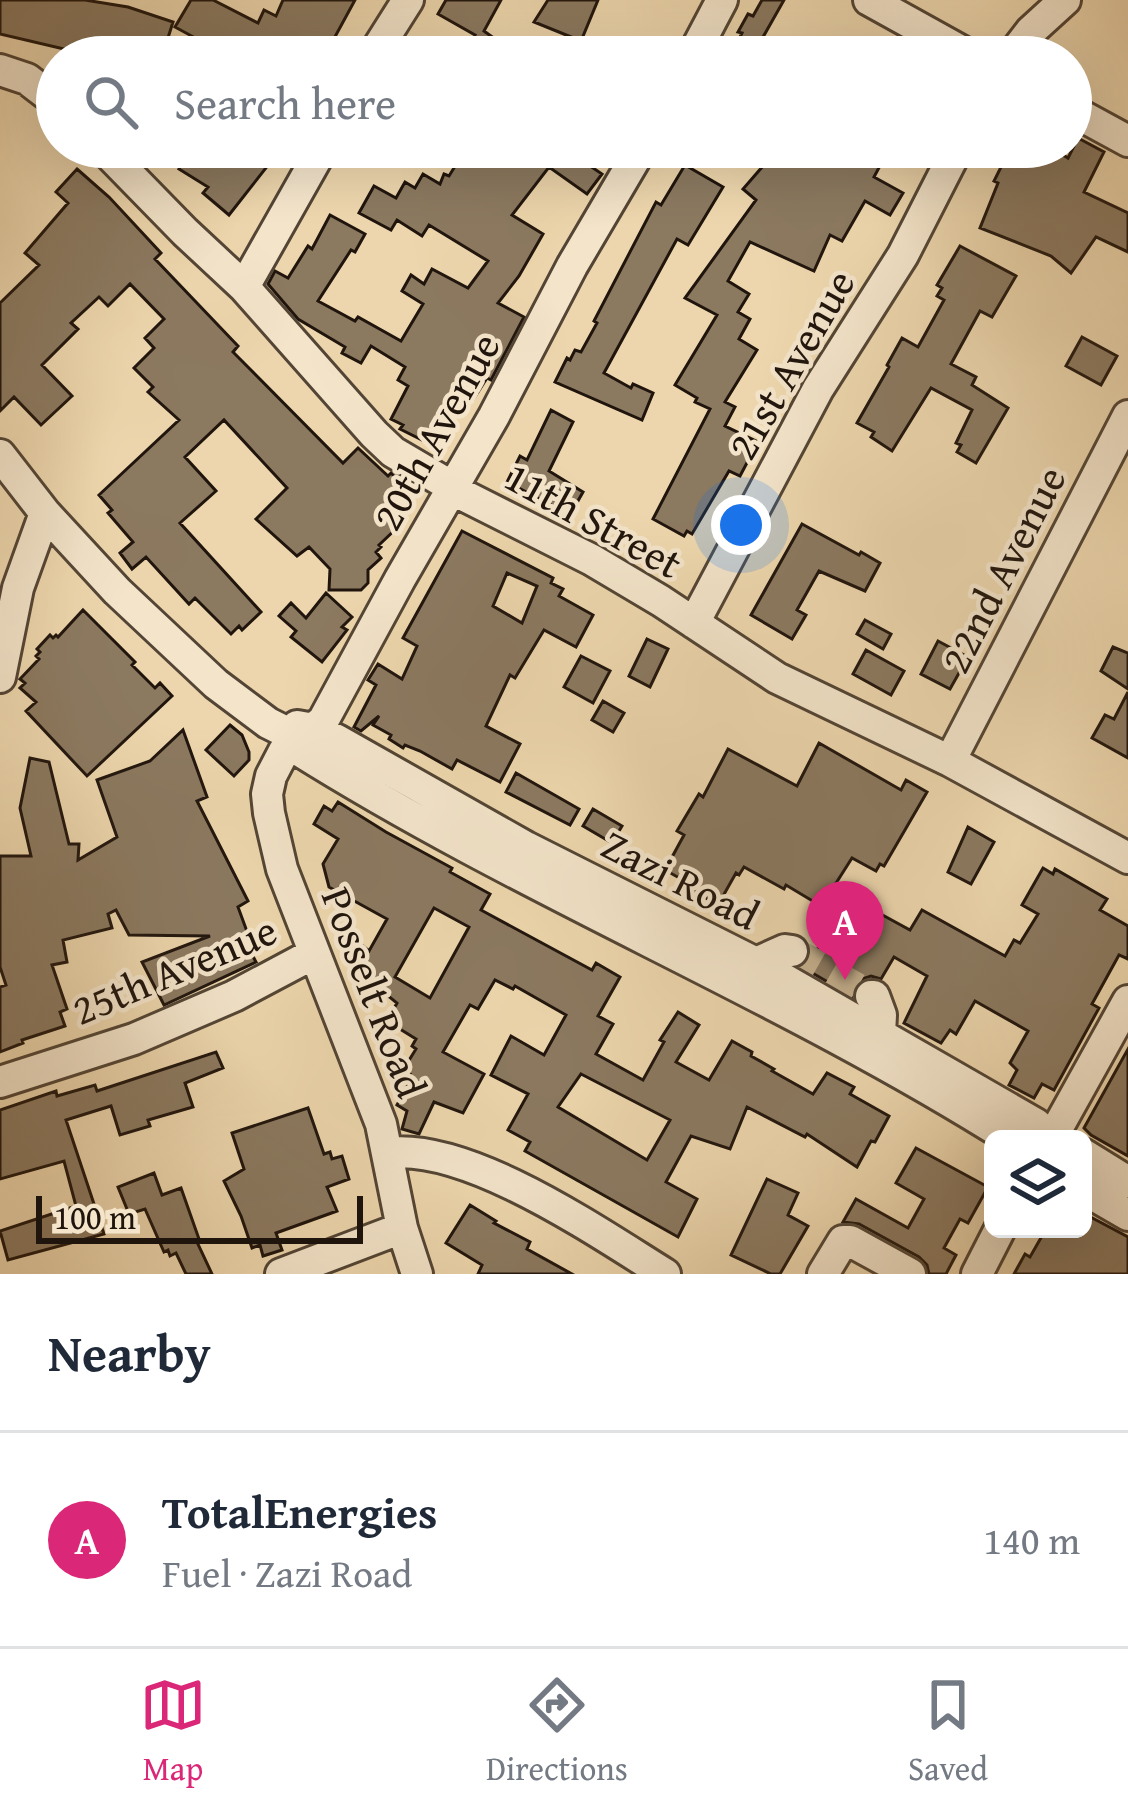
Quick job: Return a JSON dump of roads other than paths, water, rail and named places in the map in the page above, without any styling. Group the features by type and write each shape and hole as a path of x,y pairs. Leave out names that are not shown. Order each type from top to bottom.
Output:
{"street":[{"path":"385,36 408,0"},
{"path":"703,36 722,0"},
{"path":"869,0 934,36"},
{"path":"1027,36 1065,0"},
{"path":"0,70 36,86"},
{"path":"1092,121 1128,141"},
{"name":"11th Street","path":"123,168 244,286 393,452 453,490 592,560 777,678 950,761 1128,857"},
{"path":"244,286 310,168"},
{"name":"20th Avenue","path":"297,735 323,721 630,168"},
{"name":"21st Avenue","path":"694,623 818,388 903,255 947,168"},
{"name":"22nd Avenue","path":"950,761 1128,416"},
{"name":"Zazi Road","path":"0,455 45,513 117,591 243,705 756,963 1032,1130"},
{"path":"0,677 9,588 45,513"},
{"name":"Zazi Road","path":"297,735 511,871 826,1033 1030,1130"},
{"name":"Posselt Road","path":"297,735 272,776 269,813 282,869 382,1124 402,1228 417,1274"},
{"path":"756,963 792,951"},
{"name":"25th Avenue","path":"0,1082 134,1039 234,996 314,954"},
{"path":"871,996 880,1008 880,1034"},
{"path":"1041,1130 1128,1000"},
{"path":"388,1153 404,1151 457,1161 544,1201 665,1274"},
{"path":"1092,1160 1128,1182"},
{"path":"1092,1195 1128,1215"},
{"path":"281,1274 402,1228"},
{"path":"976,1274 995,1238"},
{"path":"823,1274 843,1241 910,1274"}],"tunnel":[{"path":"792,951 871,996"}],"place":[{"name":"TotalEnergies","path":"845,980"}]}
